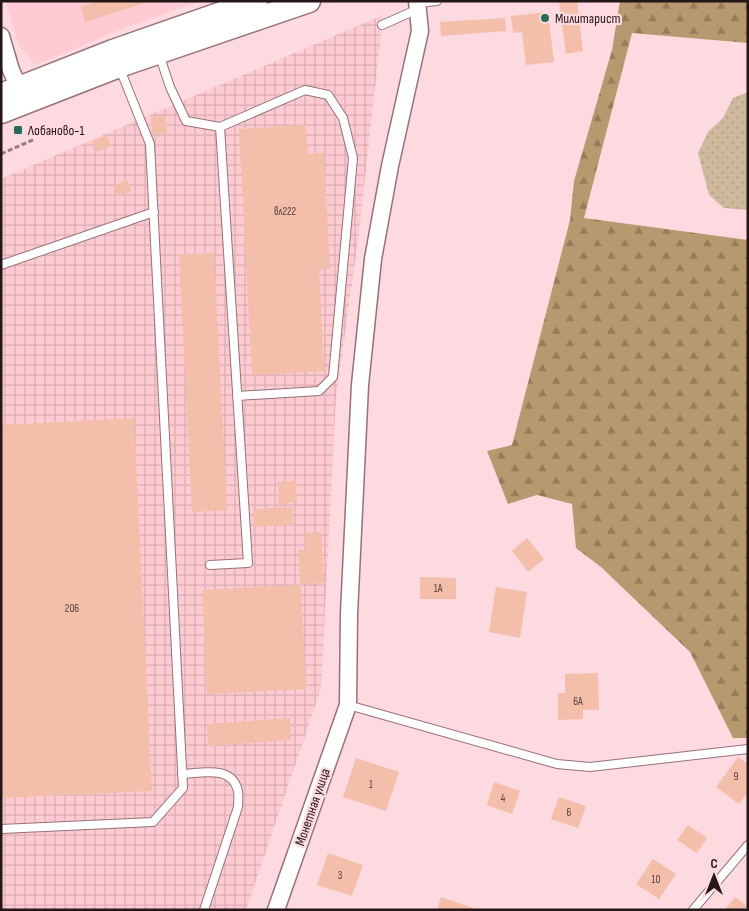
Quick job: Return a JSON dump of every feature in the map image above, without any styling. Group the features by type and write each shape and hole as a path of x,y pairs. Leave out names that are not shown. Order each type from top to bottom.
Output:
{"main road":[{"path":"1,112 15,95 116,58 256,1"},
{"path":"116,58 158,52 309,1"}],"street":[{"name":"Монетная улица","path":"281,908 348,705 350,604 362,366 373,259 390,166 420,31 418,4"},
{"path":"1,36 11,70 15,95"}],"lane":[{"path":"382,25 418,4 437,1"},
{"path":"158,52 170,87 186,121 220,127 305,90 320,93 328,95 343,118 353,158 333,377 319,391 237,396"},
{"path":"1,829 153,822 183,788 150,144 116,58"},
{"path":"210,565 248,563 220,127"},
{"path":"1,265 154,212"},
{"path":"348,705 557,764 590,767 748,749"},
{"path":"182,774 219,771 231,778 238,790 238,807 204,910"},
{"path":"693,910 748,845"}],"path":[{"path":"1,154 35,139"}],"shaded area":[{"path":"6,1 201,1 130,26 35,65 19,46"},
{"path":"383,15 359,233 336,398 321,689 246,910 1,910 1,179"},
{"path":"748,92 748,210 724,208 709,195 698,153 708,132 723,118 733,98"}],"green space":[{"path":"620,1 748,1 748,43 632,33 584,218 748,240 748,738 733,738 690,652 601,567 576,548 572,504 537,495 508,504 487,451 512,445 570,220 574,181 612,50"}],"building":[{"path":"99,1 148,2 85,22 81,7"},
{"path":"559,1 577,1 583,51 566,54"},
{"path":"548,12 554,62 526,65 522,32 513,33 511,16"},
{"path":"505,18 506,31 441,36 440,22"},
{"path":"166,116 167,133 152,134 151,117"},
{"path":"306,125 308,154 324,153 330,269 319,270 324,371 252,375 239,129"},
{"path":"107,135 111,146 97,152 92,141"},
{"path":"127,180 132,191 118,196 113,186"},
{"path":"214,253 227,510 192,512 179,255"},
{"path":"134,418 152,791 1,798 1,425"},
{"path":"296,481 297,502 279,504 278,482"},
{"path":"292,507 293,525 254,527 253,509"},
{"path":"321,532 324,583 300,584 298,550 305,550 305,533"},
{"path":"527,538 544,559 528,572 512,551"},
{"path":"420,577 456,578 456,599 420,599"},
{"path":"301,585 306,689 207,694 202,590"},
{"path":"496,587 527,592 520,638 489,632"},
{"path":"598,673 599,710 583,710 583,719 558,720 558,693 565,693 565,674"},
{"path":"290,718 291,740 208,746 207,724"},
{"path":"738,757 748,764 748,792 739,804 716,787"},
{"path":"356,758 399,772 386,811 343,797"},
{"path":"494,782 520,791 512,814 487,805"},
{"path":"559,797 586,806 578,828 551,819"},
{"path":"688,825 707,838 697,853 677,840"},
{"path":"328,853 363,865 352,896 317,885"},
{"path":"653,859 676,874 659,899 636,884"},
{"path":"441,897 473,908 472,910 437,910"},
{"path":"735,897 748,907 748,910 725,910"}],"place":[{"name":"Милитарист","path":"545,18"},
{"name":"Лобаново-1","path":"18,130"}]}
